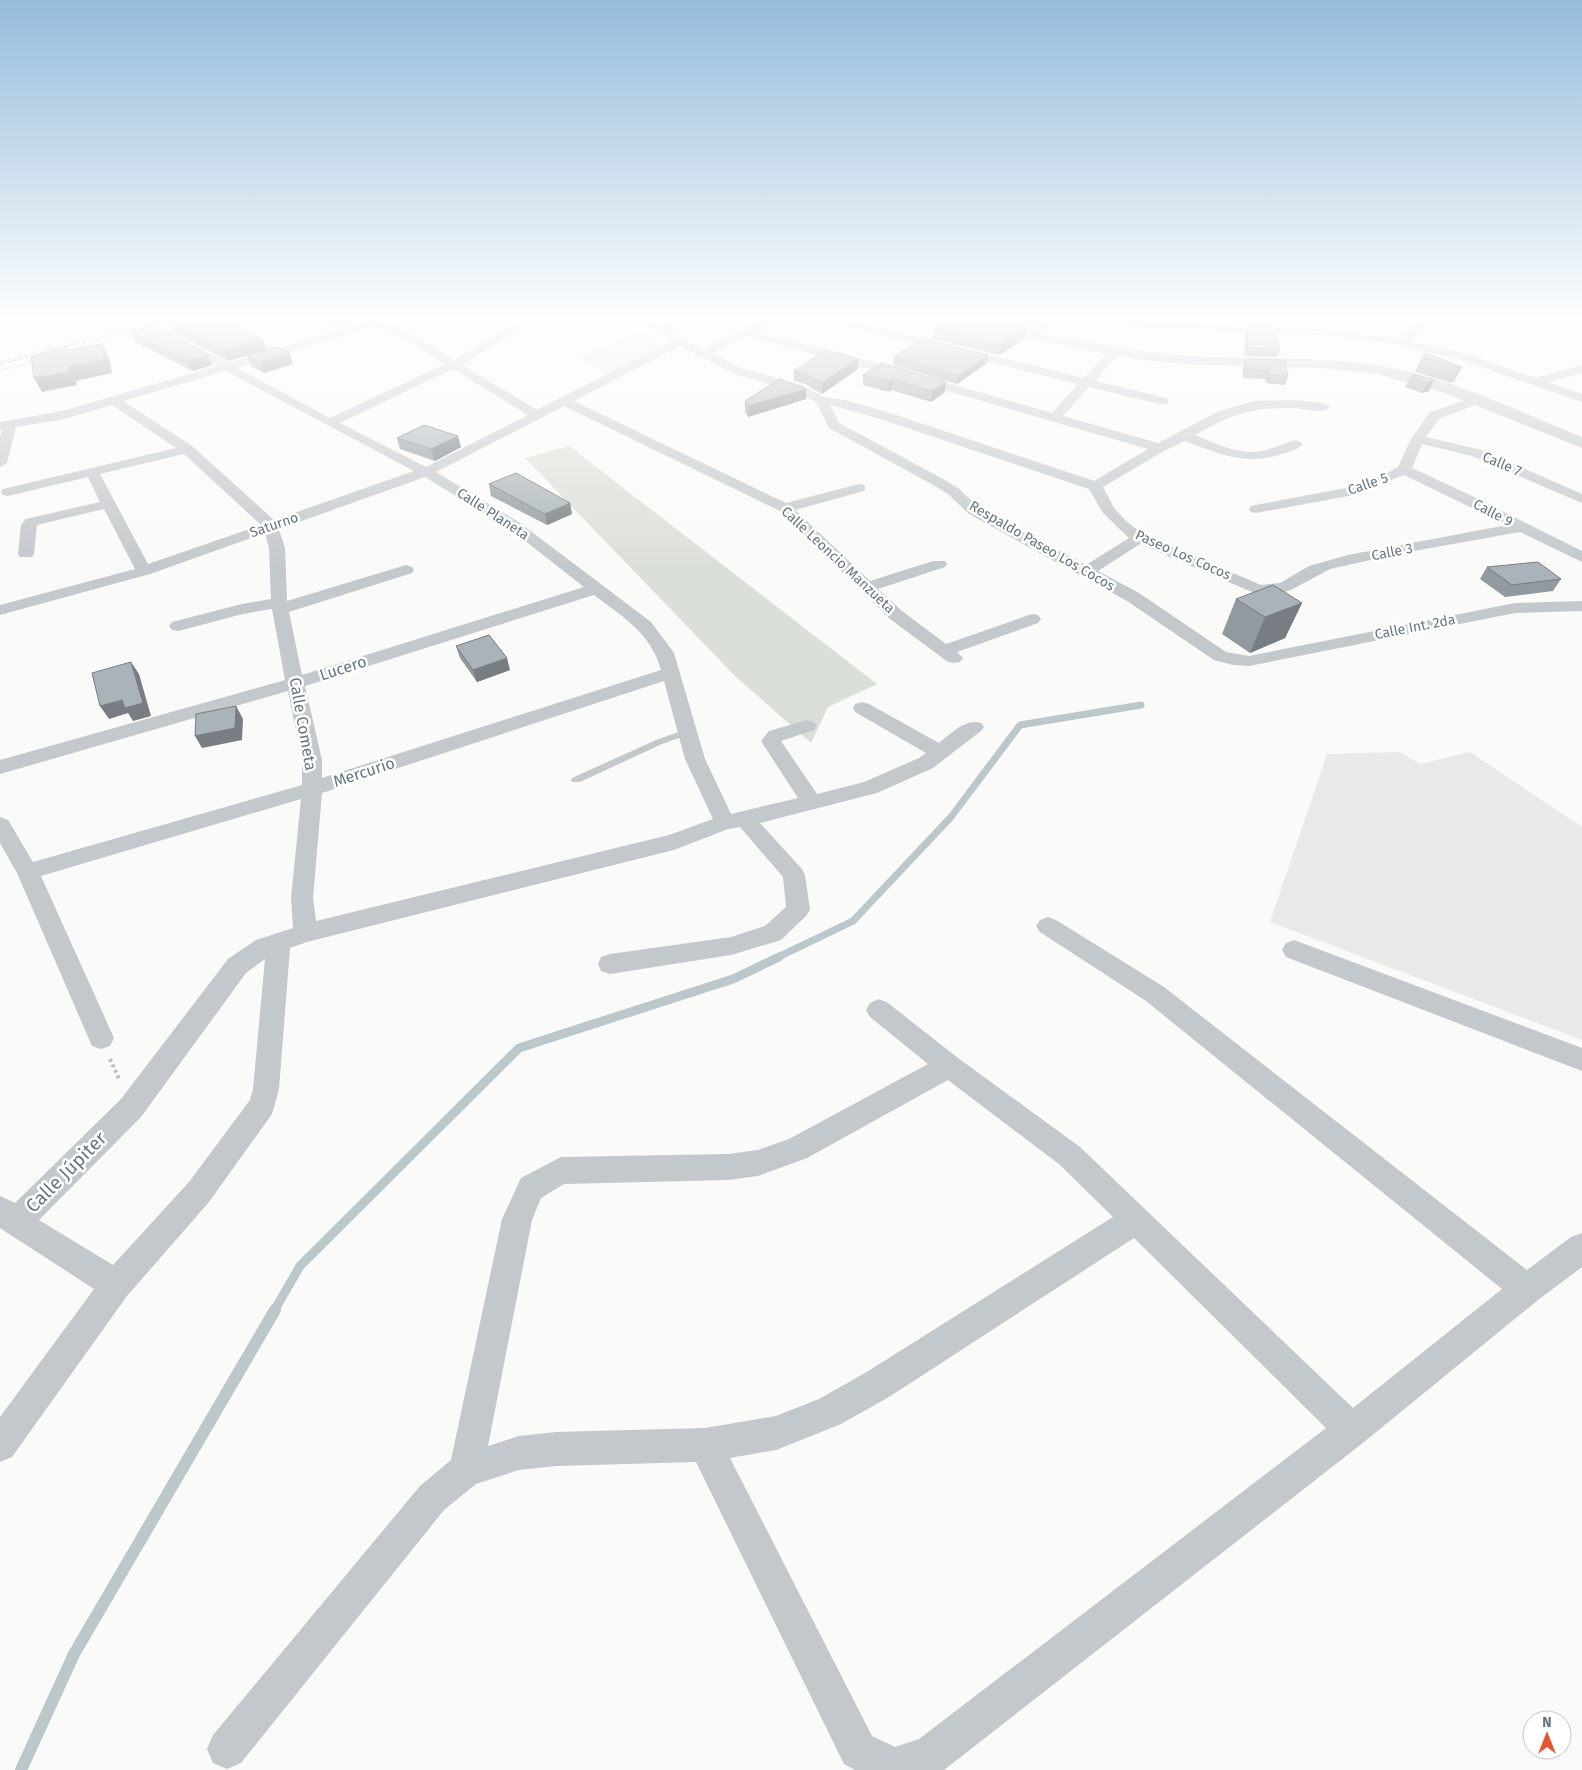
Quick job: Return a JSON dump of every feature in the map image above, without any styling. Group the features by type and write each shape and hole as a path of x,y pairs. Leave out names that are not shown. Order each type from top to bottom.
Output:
{"street":[{"path":"0,463 5,425 64,415 105,403"},
{"path":"117,403 187,449 271,526"},
{"name":"Calle Planeta","path":"293,403 426,472 515,526 646,626 665,652 695,759 735,821 794,875 798,910 773,933 731,946 610,964"},
{"path":"330,423 373,403"},
{"path":"516,403 537,415 561,403"},
{"name":"Calle Leoncio Manzueta","path":"567,403 785,508 896,615 948,655 1032,619"},
{"name":"Respaldo Paseo Los Cocos","path":"822,403 834,425 953,490 974,510 1133,597 1220,656 1233,660 1249,661"},
{"path":"838,403 882,414 1095,486 1159,448 1222,415 1253,405 1294,404 1324,407"},
{"path":"1001,403 1159,448"},
{"path":"1054,418 1068,403"},
{"name":"Calle 5","path":"1256,509 1349,492 1388,478 1404,470 1418,439 1434,416 1469,403"},
{"path":"1482,403 1582,443"},
{"name":"Saturno","path":"0,610 144,570 426,472 537,415"},
{"path":"1184,436 1238,455 1256,456 1296,444"},
{"name":"Calle 7","path":"1418,439 1477,453 1582,499"},
{"path":"8,492 187,449"},
{"name":"Calle 9","path":"1404,470 1582,556"},
{"path":"92,472 144,570"},
{"name":"Paseo Los Cocos","path":"1095,486 1108,510 1121,524 1139,538 1258,589 1269,591"},
{"path":"785,508 859,488"},
{"path":"26,554 28,525 30,522 109,504"},
{"name":"Calle Cometa","path":"271,526 277,548 280,606 285,638 312,760 312,789 302,898 305,933"},
{"name":"Calle 3","path":"1269,591 1283,590 1312,570 1342,561 1521,527"},
{"path":"1086,572 1139,538"},
{"path":"868,588 939,564"},
{"path":"178,626 242,609 280,606 406,570"},
{"name":"Lucero","path":"0,767 296,683 598,588"},
{"name":"Calle Int. 2da","path":"1249,661 1515,608 1582,606"},
{"name":"Mercurio","path":"28,872 312,789 670,673"},
{"path":"862,708 940,752"},
{"path":"806,726 776,735 771,741 812,803"},
{"path":"131,1108 236,966 264,947 305,933 674,842 735,821 870,788 926,763 974,728"},
{"path":"0,825 28,872 101,1038"},
{"path":"1048,926 1155,994 1528,1288"},
{"path":"0,1445 116,1285 199,1192 262,1105 266,1090 278,942"},
{"path":"1294,950 1582,1060"},
{"path":"880,1010 949,1066 1070,1156 1352,1430"},
{"path":"466,1470 517,1219 531,1188 561,1170 728,1167 758,1163 797,1149 949,1066"},
{"name":"Calle Júpiter","path":"8,1216 131,1108"},
{"path":"8,1216 116,1285"},
{"path":"227,1749 432,1498 466,1470 519,1453 556,1448 705,1445 776,1434 829,1412 877,1385 1135,1220"},
{"path":"705,1445 858,1750 894,1768 931,1756 1352,1430 1528,1288 1582,1248"}],"lane":[{"path":"576,780 659,742 687,732"}],"path":[{"path":"101,1038 131,1108"}],"shaded area":[{"path":"569,446 877,684 828,707 811,743 735,676 525,458"},
{"path":"1400,752 1420,764 1470,752 1582,827 1582,1040 1270,922 1327,754"}],"building":[{"path":"746,403 760,403 748,406"},
{"path":"424,425 458,436 431,449 397,438"},
{"path":"516,473 570,503 545,514 489,484"},
{"path":"1538,562 1561,579 1512,585 1487,567"},
{"path":"1273,585 1302,603 1265,617 1236,599"},
{"path":"489,635 507,658 473,670 456,646"},
{"path":"131,662 143,703 125,708 122,700 100,706 92,673"},
{"path":"236,706 235,728 195,736 196,714"}],"waterway":[{"path":"776,958 853,921 951,817 1020,725 1141,705"},
{"path":"274,1311 300,1266 519,1048 733,979 779,957"},
{"path":"21,1770 74,1654 275,1310"}]}
